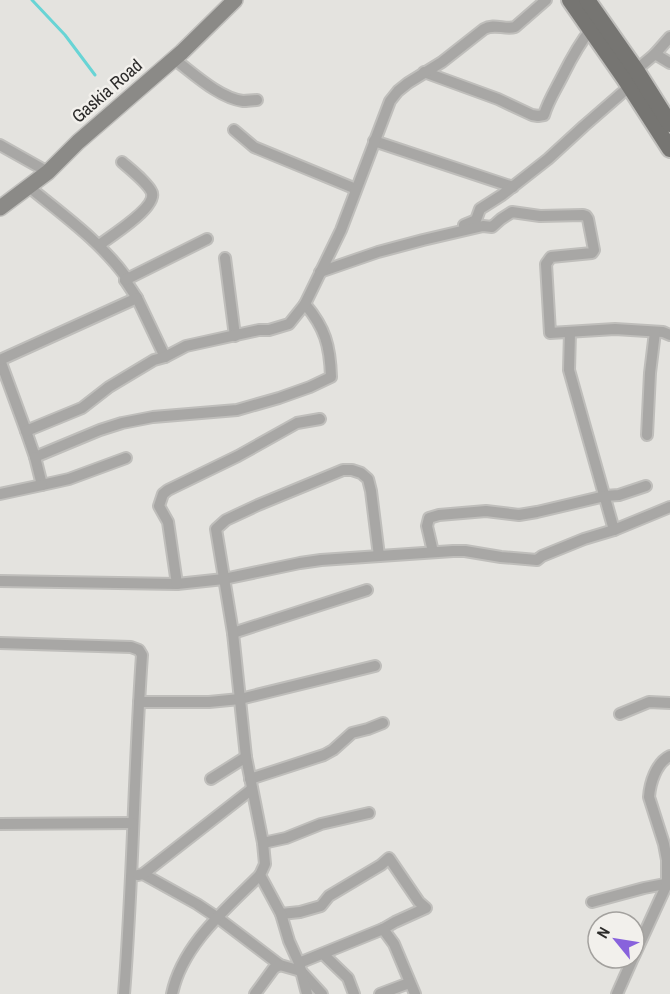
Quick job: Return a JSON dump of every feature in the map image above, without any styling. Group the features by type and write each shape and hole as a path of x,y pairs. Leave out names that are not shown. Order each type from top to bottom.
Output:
{"main road":[{"name":"Gaskia Road","path":"0,208 48,172 78,142 174,59 235,0"},
{"path":"570,0 670,148"},
{"path":"587,0 670,124"}],"street":[{"path":"26,431 82,408 140,367 186,346 259,330 270,330 289,324 305,304 341,230 390,101 403,87 423,72 442,62 489,26 515,27 546,0"},
{"path":"423,72 498,99 532,115 544,115 579,44 591,29"},
{"path":"636,70 670,37"},
{"path":"655,54 670,63"},
{"path":"174,59 215,89 230,97 243,101 257,100"},
{"path":"442,235 476,220 480,208 502,195 548,159 630,86"},
{"path":"234,130 254,147 356,189"},
{"path":"374,141 513,187"},
{"path":"0,145 48,172"},
{"path":"99,245 144,211 152,200 153,195 149,188 122,162"},
{"path":"29,187 99,245 113,260 126,277 125,280 137,298 165,357"},
{"path":"320,272 378,252 442,235 483,226 492,227 512,212 540,216 583,214 588,219 594,250 592,253 551,257 546,264 550,333 615,329 663,332 670,335"},
{"path":"125,280 207,239"},
{"path":"225,258 235,336"},
{"path":"42,485 26,431 0,360 137,298"},
{"path":"34,457 122,423 153,417 237,410 279,398 331,377 326,339 321,326 305,304"},
{"path":"570,332 569,370 614,530"},
{"path":"647,435 650,373 655,332"},
{"path":"177,584 168,522 159,506 163,495 168,490 238,456 297,423 320,419"},
{"path":"0,494 69,479 126,458"},
{"path":"174,993 178,970 186,957 218,918 260,875 265,864 246,757 233,633 216,529 226,520 258,505 343,470 352,470 368,479 379,556"},
{"path":"433,552 427,526 429,518 486,511 519,515 618,495 646,486"},
{"path":"0,581 177,584 224,579 310,561 433,552 465,551 537,560 584,539 614,530 670,507"},
{"path":"233,633 367,590"},
{"path":"0,643 117,646 135,648 142,654 133,823 137,875 124,994"},
{"path":"139,702 209,702 240,699 375,666"},
{"path":"620,714 649,702 670,701"},
{"path":"137,875 251,784 324,755 352,733 383,723"},
{"path":"646,930 668,884 664,844 649,797 657,769 670,756"},
{"path":"211,779 246,757"},
{"path":"263,843 286,838 321,824 369,813"},
{"path":"0,824 133,823"},
{"path":"137,875 197,904 280,965 300,967 323,954 426,908 419,902 389,858 329,896 321,906 281,914"},
{"path":"260,875 281,914 307,994"},
{"path":"592,902 668,884"},
{"path":"383,929 394,944 415,994"},
{"path":"323,954 348,978 354,994"},
{"path":"255,994 274,968 280,965"},
{"path":"300,967 322,994"},
{"path":"617,994 627,970"},
{"path":"380,994 409,983"}],"waterway":[{"path":"32,0 65,35 95,75"}]}
